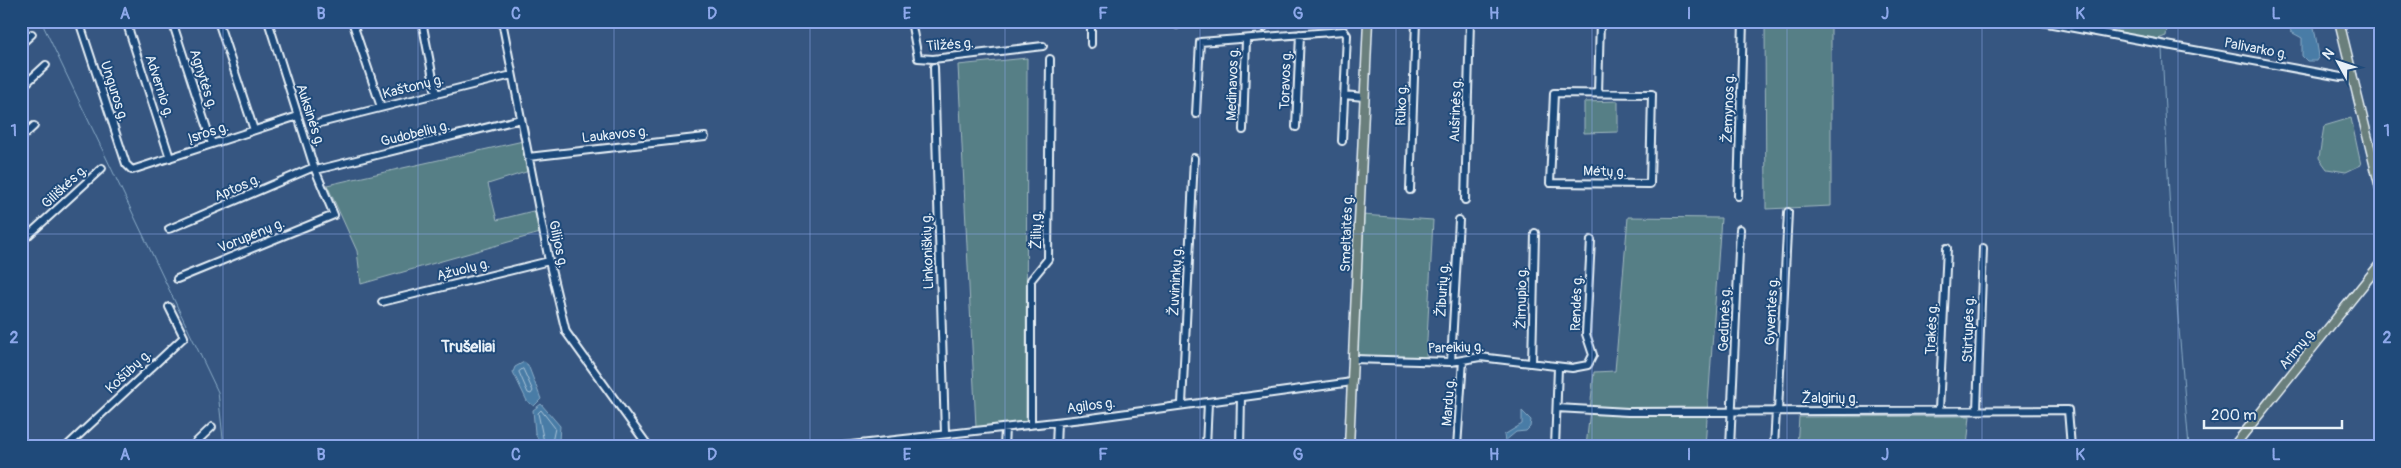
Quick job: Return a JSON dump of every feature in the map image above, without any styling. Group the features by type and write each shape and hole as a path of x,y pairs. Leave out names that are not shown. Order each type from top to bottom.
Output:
{"main road":[{"name":"Smeltaitės g.","path":"1349,447 1368,21"},
{"path":"2339,21 2380,188"},
{"name":"Arimų g.","path":"2233,447 2380,264"}],"street":[{"name":"Unguros g.","path":"79,21 128,168"},
{"name":"Advernio g.","path":"126,21 170,158"},
{"name":"Agnytės g.","path":"172,21 212,144"},
{"path":"218,21 254,130"},
{"path":"264,21 302,137"},
{"name":"Auksinės g.","path":"268,21 315,168 334,215"},
{"path":"352,21 381,107"},
{"path":"422,21 436,94"},
{"name":"Gilijos g.","path":"502,21 549,260 566,332 649,447"},
{"name":"Tilžės g.","path":"910,21 918,58 933,59 1043,46"},
{"path":"1091,21 1091,44"},
{"name":"Rūko g.","path":"1410,190 1416,21"},
{"name":"Aušrinės g.","path":"1465,200 1470,21"},
{"path":"1598,93 1600,21"},
{"name":"Žemynos g.","path":"1738,196 1743,21"},
{"name":"Palivarko g.","path":"2036,21 2342,77 2353,76"},
{"path":"1196,114 1200,42 1344,32 1348,35 1342,141"},
{"path":"21,44 32,34"},
{"name":"Toravos g.","path":"1296,127 1300,34"},
{"name":"Medinavos g.","path":"1242,130 1246,39"},
{"name":"Žilių g.","path":"1031,425 1031,280 1048,259 1050,59"},
{"path":"21,88 46,64"},
{"name":"Linkoniškių g.","path":"934,67 944,434"},
{"name":"Kaštonų g.","path":"320,122 512,75"},
{"name":"Mėtų g.","path":"1554,93 1598,93 1652,94 1650,184 1550,183 1554,93"},
{"path":"1344,95 1364,97"},
{"name":"Įsros g.","path":"128,168 136,170 296,117"},
{"name":"Gudobelių g.","path":"315,168 521,120"},
{"path":"21,138 34,126"},
{"name":"Laukavos g.","path":"528,157 705,137"},
{"name":"Žuvininkų g.","path":"1182,404 1194,158"},
{"name":"Giliškės g.","path":"21,242 102,168"},
{"name":"Aptos g.","path":"169,229 315,168"},
{"name":"Gyventės g.","path":"1774,447 1788,212"},
{"name":"Vorupėnų g.","path":"178,279 334,215"},
{"name":"Žiburių g.","path":"1451,362 1459,220"},
{"name":"Gedūnės g.","path":"1730,447 1740,230"},
{"name":"Žirnupio g.","path":"1532,364 1535,233"},
{"name":"Rendės g.","path":"1588,365 1593,355 1586,334 1591,240"},
{"name":"Trakės g.","path":"1939,410 1947,248"},
{"name":"Stirtupės g.","path":"1977,410 1983,248"},
{"name":"Ąžuolų g.","path":"382,302 549,260"},
{"name":"Košūbų g.","path":"66,447 184,337 169,307"},
{"name":"Pareikių g.","path":"1353,359 1451,362 1480,357 1558,368 1581,368 1588,365"},
{"name":"Mardu g.","path":"1458,447 1463,360"},
{"path":"1555,447 1558,368"},
{"name":"Agilos g.","path":"833,447 1058,422 1352,382"},
{"path":"1240,447 1241,397"},
{"path":"1206,447 1208,402"},
{"name":"Žalgirių g.","path":"1557,408 1628,412 1732,410 2068,410 2071,447"},
{"path":"1056,447 1058,422"},
{"path":"191,447 212,427"},
{"path":"1004,447 1005,428"},
{"path":"901,439 901,447"}],"green space":[{"path":"2045,21 2168,21 2166,36 2158,39"},
{"path":"1831,22 1831,206 1766,209 1765,24"},
{"path":"1027,58 1026,422 976,427 958,65"},
{"path":"1618,101 1618,132 1584,133 1584,102"},
{"path":"2351,118 2361,165 2346,172 2327,169 2319,158 2324,126"},
{"path":"523,141 529,171 488,184 497,220 537,210 540,233 361,284 357,251 327,185"},
{"path":"1362,215 1433,220 1426,360 1356,358"},
{"path":"1628,217 1721,218 1705,447 1586,447 1594,372 1615,371"},
{"path":"1970,416 1967,447 1797,447 1799,417"}],"water":[{"path":"2288,21 2313,21 2319,56 2316,61 2307,61 2302,56 2302,38 2291,32"},
{"path":"524,362 528,365 541,399 534,406 527,401 513,372 515,367"},
{"path":"541,404 560,426 559,441 554,446 542,447 535,433 533,410"},
{"path":"1522,411 1531,420 1530,427 1526,431 1516,432 1505,441 1504,435 1522,424"}],"waterway":[{"path":"41,21 218,392 224,447"},
{"path":"2162,48 2171,235 2189,447"}],"district":[{"name":"Trušeliai","path":"468,346"}]}
